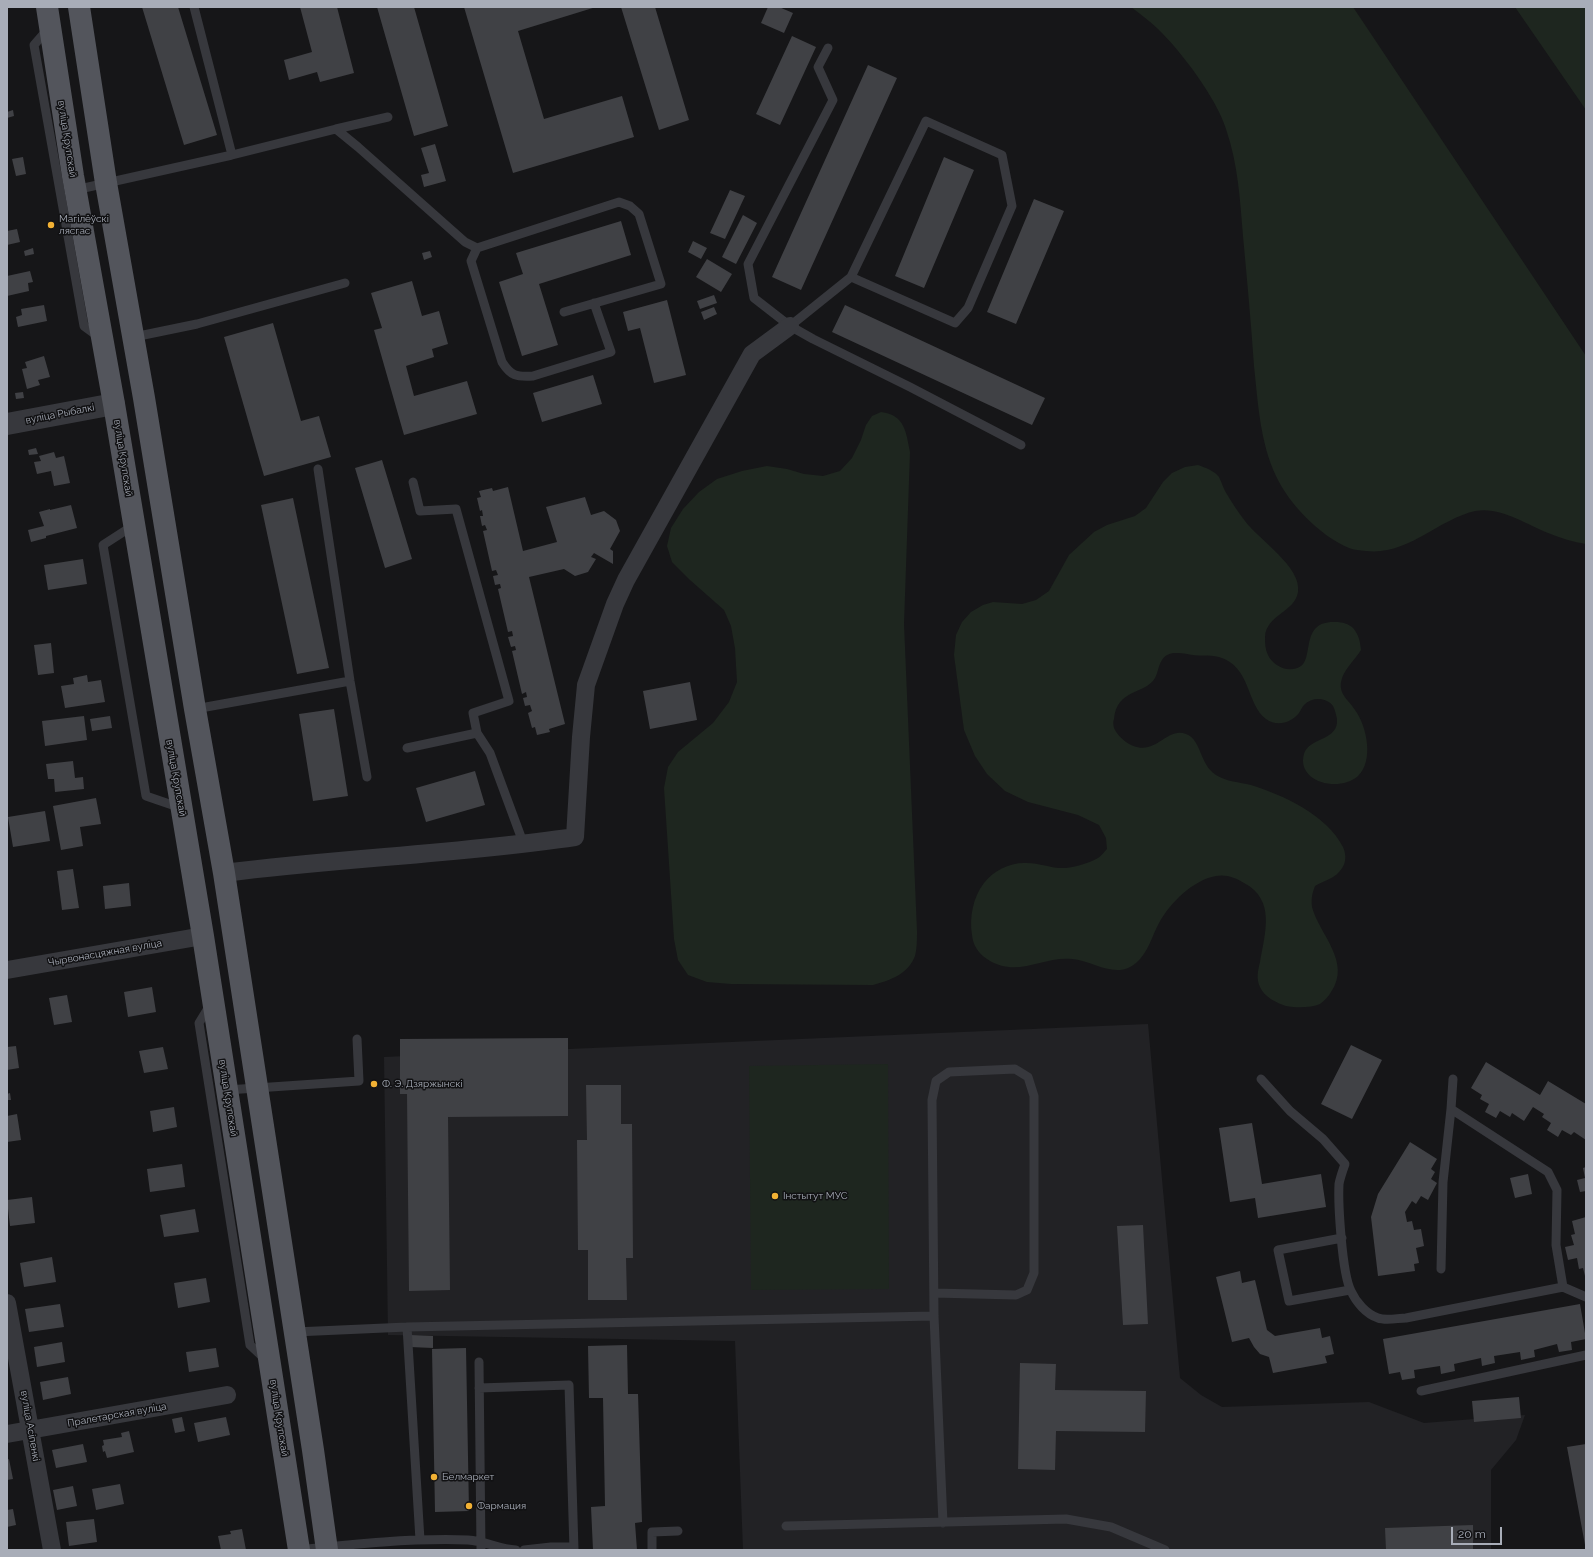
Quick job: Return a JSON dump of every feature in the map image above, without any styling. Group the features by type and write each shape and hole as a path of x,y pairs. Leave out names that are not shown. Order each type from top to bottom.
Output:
{"main road":[{"path":"79,7 106,183 134,338 195,709 224,873 327,1548"},
{"name":"вуліца Крупскай","path":"48,16 75,190 114,404 203,936 300,1550"}],"street":[{"path":"224,873 272,867 524,845 575,837 581,737 586,685 614,604 752,354 790,326"},
{"name":"вуліца Рыбалкі","path":"7,424 114,404"},
{"name":"Чырвонасцяжная вуліца","path":"7,970 203,936"},
{"name":"вуліца Асіпенкі","path":"7,1302 52,1550"},
{"name":"Пралетарская вуліца","path":"7,1434 227,1395"}],"lane":[{"path":"194,7 232,156"},
{"path":"48,16 34,45 84,326 102,339"},
{"path":"828,48 818,67 833,100 748,264 754,298 790,326 1021,445"},
{"path":"75,190 232,156 388,117"},
{"path":"790,326 851,277 926,121 1002,155 1012,206 968,308 955,323 851,277"},
{"path":"336,129 465,242 477,248 619,202 630,206 639,214 661,284 564,312"},
{"path":"477,248 471,261 502,362 508,372 519,377 533,376 611,352 594,303"},
{"path":"134,338 198,324 345,283"},
{"path":"318,470 350,681 367,777"},
{"path":"412,482 420,511 456,509 509,701 473,713 477,733 490,753 524,845"},
{"path":"134,525 104,545 106,560 146,796 181,808"},
{"path":"195,709 350,681"},
{"path":"407,748 477,733"},
{"path":"213,1001 199,1023 250,1345 271,1364"},
{"path":"227,1090 359,1081 357,1039"},
{"path":"934,1293 1016,1295 1027,1290 1034,1273 1034,1096 1028,1077 1015,1069 949,1072 936,1082 932,1100 934,1316 943,1523"},
{"path":"1261,1079 1290,1111 1323,1139 1345,1164 1339,1183 1342,1238 1350,1290 1360,1306 1379,1319 1406,1318 1563,1287 1586,1296"},
{"path":"1440,1269 1443,1182 1453,1079"},
{"path":"1451,1109 1548,1172 1557,1190 1556,1244 1563,1287"},
{"path":"1342,1238 1278,1250 1289,1301 1350,1290"},
{"path":"295,1332 407,1327 934,1316"},
{"path":"407,1327 420,1540"},
{"path":"1421,1391 1586,1355"},
{"path":"479,1362 481,1546"},
{"path":"479,1388 569,1385 574,1549 551,1547 524,1550"},
{"path":"786,1526 1066,1519 1111,1527 1165,1550"},
{"path":"652,1550 652,1532 678,1531"},
{"path":"300,1550 420,1540 516,1550"}],"shaded area":[{"path":"1131,7 1353,7 1586,356 1586,544 1553,535 1503,513 1484,510 1475,511 1461,516 1395,548 1381,551 1366,551 1351,549 1338,543 1327,536 1297,508 1276,476 1266,450 1263,436 1258,408 1238,182 1226,129 1207,90 1187,62 1158,29"},
{"path":"1515,7 1586,7 1586,110"},
{"path":"881,412 889,414 900,421 905,431 910,452 904,624 917,931 917,947 915,956 903,972 886,981 873,985 731,984 707,982 688,975 678,960 674,939 664,788 668,767 678,752 713,723 729,702 737,682 735,648 731,626 724,610 672,562 667,546 671,528 683,509 699,492 717,479 742,471 767,466 787,469 804,474 823,476 840,471 852,458 861,440 866,425 872,416"},
{"path":"1198,465 1207,468 1219,477 1225,491 1242,518 1287,564 1297,583 1298,592 1296,599 1287,609 1275,618 1267,630 1265,637 1266,648 1270,659 1282,668 1291,669 1301,666 1305,661 1313,633 1317,627 1325,623 1341,622 1353,628 1357,633 1361,650 1344,673 1341,687 1343,694 1355,710 1363,725 1367,743 1366,762 1363,770 1358,776 1350,781 1340,784 1330,784 1313,778 1306,772 1303,764 1304,754 1312,744 1329,735 1333,731 1336,726 1337,719 1333,706 1327,701 1315,699 1307,702 1296,716 1284,723 1275,723 1270,721 1266,719 1255,704 1243,677 1237,668 1229,662 1215,656 1176,653 1164,657 1155,678 1145,687 1132,693 1120,702 1116,709 1113,721 1114,727 1116,732 1126,742 1136,747 1145,748 1152,746 1172,735 1179,733 1186,734 1195,741 1206,765 1216,775 1277,794 1315,816 1336,836 1344,850 1344,863 1337,874 1315,886 1312,894 1312,907 1332,948 1338,970 1336,981 1330,994 1320,1004 1308,1007 1286,1006 1271,999 1262,991 1258,981 1258,974 1266,929 1266,918 1261,898 1254,890 1241,881 1227,876 1207,878 1191,887 1176,900 1159,923 1144,954 1136,963 1121,970 1113,970 1072,959 1061,959 1019,967 998,965 984,957 976,948 973,939 971,922 977,895 984,883 997,871 1018,863 1056,868 1074,867 1095,860 1107,849 1106,838 1099,825 1078,815 1028,802 1005,791 987,774 975,756 964,730 954,655 956,635 962,622 971,612 983,605 993,602 1022,604 1036,600 1049,591 1069,555 1094,532 1107,525 1135,516 1146,508 1163,482 1172,473 1185,467"},
{"name":"Інстытут МУС","path":"1148,1024 1180,1378 1201,1395 1222,1407 1369,1402 1424,1423 1525,1415 1516,1440 1491,1470 1491,1550 743,1550 735,1341 388,1335 384,1057"},
{"path":"888,1064 889,1289 751,1290 749,1066"}],"building":[{"path":"142,7 178,7 217,135 184,145"},
{"path":"300,7 337,7 354,73 320,82 317,72 289,80 284,60 312,52"},
{"path":"377,7 414,7 448,126 414,136"},
{"path":"464,7 596,7 518,31 544,119 622,96 634,137 513,173"},
{"path":"621,7 655,7 689,120 659,130"},
{"path":"768,7 779,7 793,13 784,33 761,23"},
{"path":"792,36 816,47 780,125 756,114"},
{"path":"868,65 897,78 801,290 772,277"},
{"path":"13,110 14,116 7,118 7,112"},
{"path":"435,144 446,181 424,187 421,175 429,173 421,148"},
{"path":"23,157 26,174 16,176 12,159"},
{"path":"944,157 974,170 924,288 895,276"},
{"path":"730,190 745,196 725,239 710,233"},
{"path":"1034,199 1064,211 1016,324 987,312"},
{"path":"743,215 757,223 736,264 722,257"},
{"path":"621,221 631,255 539,284 558,345 522,356 499,282 523,274 516,253"},
{"path":"17,229 20,242 7,245 7,231"},
{"path":"693,241 707,248 701,259 688,252"},
{"path":"33,248 34,254 25,256 24,251"},
{"path":"430,251 432,257 424,260 422,253"},
{"path":"707,259 732,274 721,292 696,277"},
{"path":"30,271 33,282 28,283 29,291 7,296 7,276"},
{"path":"412,281 422,316 439,311 448,344 432,349 434,357 406,366 414,396 467,381 477,414 404,435 374,330 382,328 371,293"},
{"path":"714,295 717,303 700,309 697,301"},
{"path":"667,300 686,375 654,383 640,328 628,331 623,312"},
{"path":"44,305 47,321 18,327 16,317 22,315 21,309"},
{"path":"845,305 1045,398 1032,425 832,332"},
{"path":"714,307 717,314 704,320 701,312"},
{"path":"273,323 301,421 319,416 331,457 264,476 224,337"},
{"path":"44,356 50,377 38,380 40,385 27,389 22,369 27,368 25,362"},
{"path":"593,375 602,404 542,422 533,393"},
{"path":"23,392 24,398 16,399 15,393"},
{"path":"36,448 38,454 29,455 28,450"},
{"path":"54,452 56,458 64,456 70,483 54,486 51,471 37,474 34,462 41,461 39,456"},
{"path":"382,460 412,559 385,568 355,468"},
{"path":"508,487 523,551 557,542 546,507 585,497 591,515 604,511 616,520 620,531 610,549 613,551 613,564 594,553 591,557 596,559 588,572 575,576 564,569 529,577 565,724 549,729 550,732 537,735 535,727 532,728 528,713 532,711 530,705 525,706 523,698 527,697 526,692 522,694 512,651 516,650 515,646 511,647 508,637 513,636 512,631 508,632 498,589 501,588 500,584 495,585 493,576 498,575 496,570 492,571 483,531 487,530 485,525 482,526 480,516 483,516 482,510 480,511 477,498 481,497 479,491 492,488 493,491"},
{"path":"293,498 329,668 297,674 261,505"},
{"path":"71,505 77,528 46,536 46,538 31,542 28,530 44,526 39,512"},
{"path":"83,559 87,584 48,590 44,565"},
{"path":"51,643 54,673 38,675 34,645"},
{"path":"87,675 88,682 101,680 105,702 65,708 61,686 74,684 73,678"},
{"path":"690,682 697,720 650,729 643,691"},
{"path":"334,709 348,796 313,801 299,714"},
{"path":"84,716 87,740 45,746 42,721"},
{"path":"110,716 112,728 92,731 90,719"},
{"path":"73,761 75,778 83,777 84,789 55,792 54,779 48,779 46,764"},
{"path":"475,771 485,805 426,822 416,788"},
{"path":"96,798 101,824 80,827 83,846 61,850 53,806"},
{"path":"45,811 50,841 13,847 8,817"},
{"path":"73,869 79,908 62,910 57,871"},
{"path":"129,883 131,906 105,909 103,886"},
{"path":"152,987 156,1012 128,1017 124,992"},
{"path":"67,995 72,1022 54,1025 49,998"},
{"path":"568,1038 568,1116 448,1117 450,1290 409,1291 407,1094 400,1094 400,1039"},
{"path":"1351,1045 1382,1060 1352,1119 1321,1104"},
{"path":"16,1046 19,1068 7,1070 7,1047"},
{"path":"163,1047 168,1069 144,1073 139,1051"},
{"path":"1486,1062 1540,1095 1548,1081 1586,1104 1586,1140 1574,1132 1571,1135 1562,1130 1558,1137 1547,1130 1551,1123 1542,1117 1544,1114 1533,1107 1524,1121 1512,1113 1510,1117 1500,1111 1496,1118 1485,1112 1489,1104 1480,1099 1482,1095 1471,1088"},
{"path":"586,1085 621,1085 621,1124 632,1124 633,1258 626,1258 627,1300 588,1300 588,1250 578,1250 577,1140 587,1140"},
{"path":"10,1093 11,1100 7,1100 7,1094"},
{"path":"174,1107 177,1127 153,1132 150,1111"},
{"path":"17,1114 21,1140 7,1142 7,1116"},
{"path":"1252,1123 1262,1184 1321,1174 1326,1207 1258,1218 1255,1198 1230,1202 1219,1128"},
{"path":"1410,1142 1437,1159 1431,1169 1435,1172 1431,1179 1437,1183 1428,1200 1421,1196 1416,1204 1412,1201 1405,1212 1407,1222 1412,1221 1414,1230 1421,1229 1424,1246 1416,1248 1419,1263 1414,1264 1415,1271 1378,1276 1371,1217 1378,1194"},
{"path":"182,1164 185,1187 150,1192 147,1169"},
{"path":"1586,1167 1586,1191 1580,1192 1577,1180 1585,1178 1583,1168"},
{"path":"1528,1174 1532,1194 1515,1198 1510,1178"},
{"path":"32,1197 35,1223 10,1226 7,1200"},
{"path":"195,1209 199,1232 164,1237 160,1215"},
{"path":"1586,1217 1585,1276 1583,1268 1579,1269 1577,1258 1568,1260 1565,1247 1574,1245 1571,1235 1575,1234 1572,1221"},
{"path":"1143,1225 1148,1324 1123,1325 1117,1226"},
{"path":"52,1257 56,1282 24,1287 20,1263"},
{"path":"1240,1271 1242,1283 1255,1280 1267,1330 1275,1336 1320,1328 1322,1338 1330,1336 1334,1354 1325,1356 1327,1363 1273,1373 1269,1357 1260,1354 1249,1338 1232,1342 1216,1277"},
{"path":"206,1278 210,1302 178,1308 174,1283"},
{"path":"60,1304 64,1327 29,1332 25,1309"},
{"path":"1580,1304 1586,1339 1571,1342 1572,1350 1559,1352 1557,1344 1534,1350 1535,1357 1521,1360 1520,1352 1494,1356 1495,1363 1482,1366 1481,1358 1454,1364 1455,1371 1441,1374 1440,1366 1414,1370 1415,1378 1402,1380 1400,1372 1389,1374 1383,1339"},
{"path":"411,1335 433,1336 433,1348 410,1347"},
{"path":"62,1342 65,1362 37,1367 34,1347"},
{"path":"627,1345 628,1394 638,1394 642,1522 635,1523 637,1550 593,1550 591,1507 605,1506 603,1398 589,1398 588,1346"},
{"path":"216,1348 219,1367 189,1372 186,1352"},
{"path":"466,1348 469,1511 435,1512 432,1349"},
{"path":"1020,1363 1056,1364 1055,1390 1146,1391 1145,1432 1056,1431 1055,1470 1018,1469"},
{"path":"68,1377 71,1394 43,1400 40,1382"},
{"path":"1519,1397 1521,1418 1474,1422 1472,1401"},
{"path":"182,1417 185,1431 175,1433 172,1419"},
{"path":"226,1417 230,1435 198,1442 194,1423"},
{"path":"129,1431 134,1452 107,1458 105,1451 103,1452 103,1440 122,1437 121,1433"},
{"path":"83,1444 87,1462 56,1468 52,1450"},
{"path":"1586,1444 1586,1545 1585,1545 1567,1447"},
{"path":"9,1459 13,1479 7,1480 7,1460"},
{"path":"120,1484 124,1504 96,1510 92,1489"},
{"path":"73,1486 77,1506 57,1510 53,1490"},
{"path":"13,1509 16,1525 7,1527 7,1510"},
{"path":"94,1519 97,1542 69,1546 66,1522"},
{"path":"1473,1525 1473,1550 1386,1550 1385,1528"},
{"path":"242,1529 246,1550 221,1550 218,1536 231,1534 230,1531"}],"place":[{"name":"Магілёўскі лясгас","path":"51,225"},
{"name":"Ф. Э. Дзяржынскі","path":"374,1084"},
{"name":"Інстытут МУС","path":"775,1196"},
{"name":"Белмаркет","path":"434,1477"},
{"name":"Фармация","path":"469,1506"}]}
